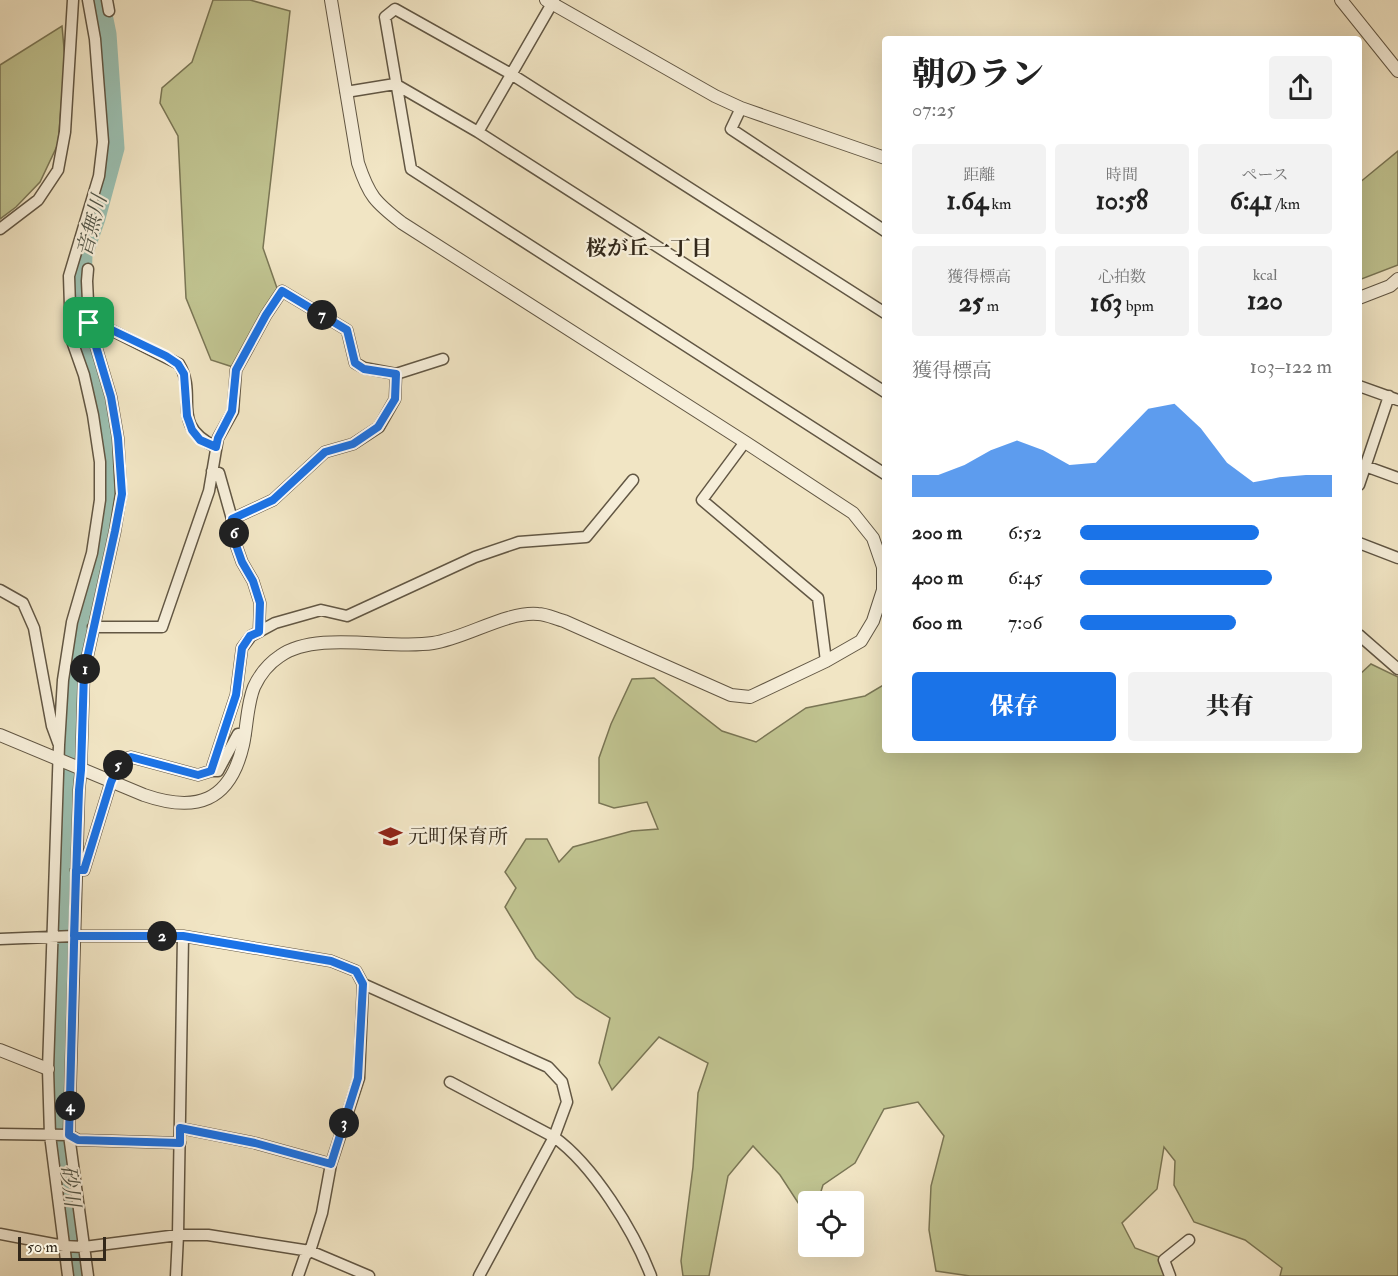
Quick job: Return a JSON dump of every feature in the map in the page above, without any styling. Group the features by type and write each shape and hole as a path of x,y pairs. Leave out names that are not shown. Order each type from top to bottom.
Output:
{"street":[{"path":"0,229 38,200 58,170 65,132 73,0"},
{"path":"68,1276 50,1135 48,1069 54,936 58,745 63,680 72,622 92,553 99,500 100,462 93,415 84,375 71,338 69,276 99,176 103,142 95,39 88,0"},
{"path":"331,0 358,163 364,183 377,204 402,223 853,513 873,538 882,564"},
{"path":"1341,0 1398,71"},
{"path":"478,132 551,1 715,96 741,108 882,157"},
{"path":"882,311 511,74 395,9 385,17 411,169 882,472"},
{"path":"346,92 395,84 478,132 882,390"},
{"path":"741,108 730,129 882,229"},
{"path":"88,269 89,323 111,397 118,438 122,494 84,672 69,1135 88,1276"},
{"path":"1362,297 1390,286 1398,279"},
{"path":"93,627 162,627 209,490 218,438 232,411 236,370 282,291 347,330 355,363 364,369 396,374 443,359"},
{"path":"89,323 93,321 178,364 184,374 187,416 192,430 200,440 216,447"},
{"path":"232,519 273,500 325,452 353,444 378,427 395,399 396,374"},
{"path":"1362,387 1393,398 1362,476"},
{"path":"745,442 702,500 819,598 826,661"},
{"path":"1365,466 1398,478"},
{"path":"212,471 219,473 232,519 236,545 242,562 253,581 260,603 259,632"},
{"path":"211,771 236,695 242,648 250,636 275,623 321,610 347,616 475,557 519,542 586,537 633,480"},
{"path":"1362,544 1398,558"},
{"path":"0,590 23,603 34,628 52,726 58,745"},
{"path":"0,735 164,802 182,804 201,802 219,793 234,774 253,689 264,669 281,654 300,646 320,643 430,643 456,638 516,616 538,614 564,621 731,695 750,697 826,661 861,641 873,621 882,593"},
{"path":"1362,643 1398,669"},
{"path":"76,870 84,870 111,782 121,760 131,757 198,775 218,771 238,734 244,735"},
{"path":"0,939 54,936 183,936 331,961 356,971 363,984 358,1078 331,1164 322,1213 310,1251 305,1256 298,1276"},
{"path":"176,1276 183,936"},
{"path":"363,984 548,1067 562,1082 567,1102 554,1137 479,1276"},
{"path":"0,1050 48,1069"},
{"path":"450,1082 554,1137 566,1146 621,1216 641,1251 651,1276"},
{"path":"180,1128 255,1143 331,1164"},
{"path":"0,1134 69,1135 78,1140 180,1143"},
{"path":"0,1234 64,1246 84,1247 178,1235 208,1235 310,1251 369,1276"},
{"path":"1170,1276 1164,1260 1189,1240"}],"green space":[{"path":"213,0 250,0 290,11 263,248 278,291 233,367 211,360 186,298 178,136 160,103 162,88 192,62"},
{"path":"62,26 65,59 58,144 40,182 16,207 0,219 0,65"},
{"path":"1398,151 1398,265 1362,279 1362,181"},
{"path":"1371,664 1398,677 1398,1276 1280,1276 1282,1268 1245,1240 1194,1222 1174,1185 1175,1161 1164,1147 1157,1189 1122,1223 1135,1248 1162,1258 1168,1276 970,1276 936,1271 929,1230 931,1186 944,1136 918,1102 884,1109 855,1163 823,1185 821,1191 798,1191 798,1203 780,1175 753,1146 728,1176 709,1276 683,1276 681,1261 693,1167 698,1093 708,1063 659,1037 612,1090 599,1063 610,1018 576,997 536,958 505,907 516,888 505,872 526,839 547,839 559,862 573,847 632,831 658,829 647,802 614,808 599,803 599,758 611,724 632,679 654,678 722,731 756,742 806,708 865,696 882,686 882,753 1362,753 1362,672"}],"waterway":[{"name":"音無川","path":"81,1276 61,1121 71,735 78,669 112,497 112,449 103,391 86,352 80,314 82,255 95,218 114,148 106,34 99,0"}],"place":[{"name":"元町保育所","path":"390,836"}],"district":[{"name":"桜が丘一丁目","path":"649,248"}],"route":[{"path":"89,323 93,321 178,364 184,374 187,416 192,430 200,440 216,447 218,438 232,411 236,370 282,291 347,330 355,363 364,369 396,374 395,399 378,427 353,444 325,452 273,500 232,519 236,545 242,562 253,581 260,603 259,632 250,636 242,648 236,695 211,771 198,775 131,757 121,760 111,782 84,870 76,870 74,936 69,1135 78,1140 180,1143 180,1128 255,1143 331,1164 358,1078 363,984 356,971 331,961 183,936 74,936 79,790 81,770 84,672 122,494 118,438 111,397 89,323"}],"water label":[{"name":"砂川","path":"70,1186"}]}
